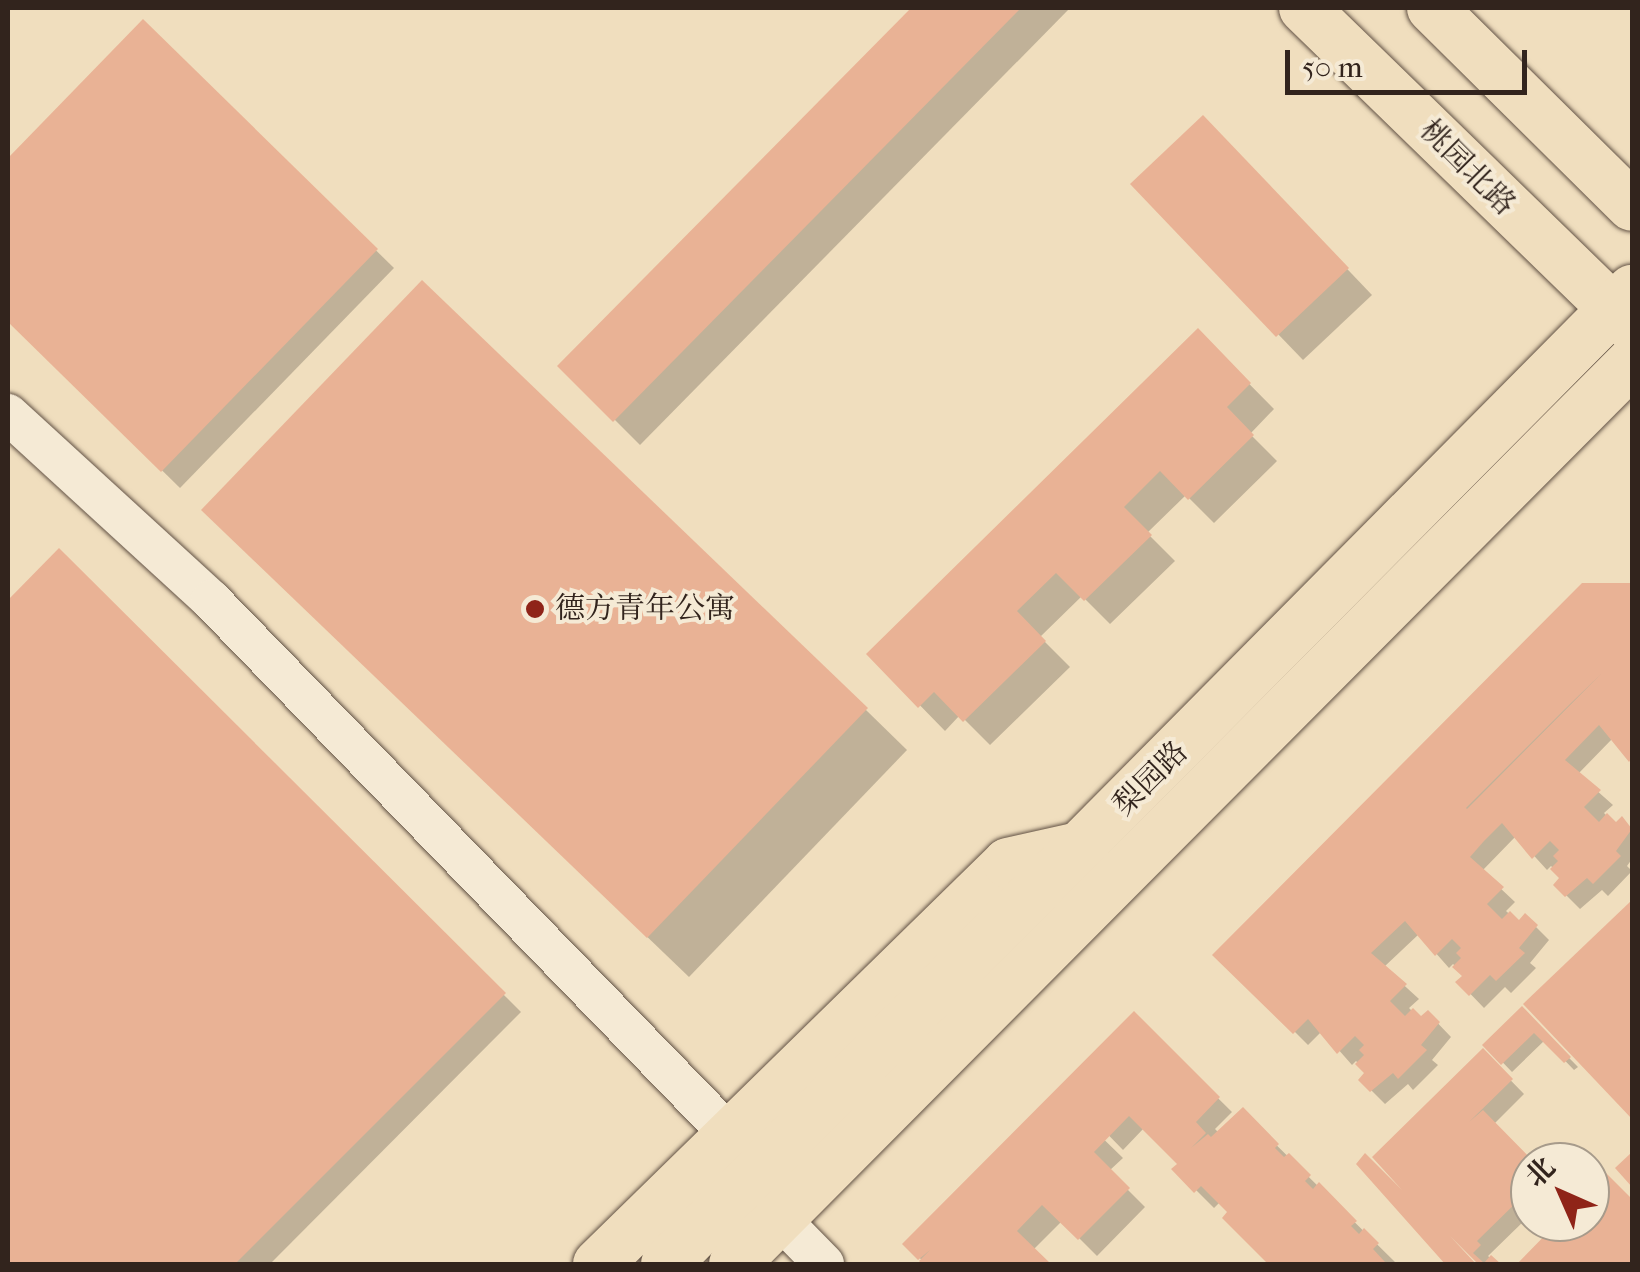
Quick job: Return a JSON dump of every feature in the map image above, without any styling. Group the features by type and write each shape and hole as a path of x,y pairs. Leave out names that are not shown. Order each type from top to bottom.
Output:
{"main road":[{"name":"桃园北路","path":"1304,8 1626,309"},
{"path":"1432,8 1632,206"},
{"name":"梨园路","path":"666,1264 746,1151 1084,846 1626,309"},
{"name":"梨园路","path":"734,1264 1632,362"},
{"path":"598,1264 746,1151"}],"street":[{"path":"8,414 211,600 746,1151 780,1219 824,1264"}],"building":[{"path":"911,8 1021,8 613,422 557,366"},
{"path":"143,19 378,249 161,472 8,322 8,158"},
{"path":"1203,115 1349,268 1276,337 1130,184"},
{"name":"德方青年公寓","path":"422,280 868,708 647,938 201,510"},
{"path":"1198,328 1251,383 1227,407 1254,435 1188,500 1160,471 1124,507 1152,535 1084,601 1056,573 1017,611 1046,641 963,722 934,692 918,708 866,654"},
{"path":"59,548 506,993 235,1264 8,1264 8,600"},
{"path":"1582,583 1632,583 1632,758 1629,762 1599,725 1565,760 1601,790 1584,807 1599,822 1607,813 1616,822 1622,816 1632,829 1616,851 1621,856 1593,884 1587,878 1565,897 1553,885 1559,878 1550,869 1558,861 1553,856 1559,850 1550,841 1532,859 1502,823 1470,857 1504,887 1487,904 1502,919 1510,911 1519,920 1525,913 1538,925 1519,948 1525,953 1496,981 1490,975 1469,996 1455,982 1462,976 1452,967 1461,958 1456,953 1461,948 1452,939 1435,956 1405,921 1371,953 1407,984 1390,1001 1405,1016 1413,1008 1421,1016 1428,1010 1440,1022 1421,1045 1427,1050 1398,1079 1393,1073 1370,1092 1358,1080 1364,1073 1355,1064 1364,1055 1359,1050 1364,1045 1355,1036 1337,1054 1308,1019 1293,1034 1212,955","holes":["1602,673 1467,809 1466,808"]},
{"path":"1632,900 1632,1119 1523,1004"},
{"path":"1522,1006 1571,1057 1564,1063 1534,1033 1501,1065 1482,1045"},
{"path":"1134,1011 1220,1097 1196,1122 1206,1133 1191,1148 1208,1134 1211,1137 1243,1107 1279,1144 1275,1148 1284,1157 1289,1153 1311,1175 1305,1181 1313,1189 1319,1182 1357,1221 1351,1226 1359,1234 1364,1228 1379,1243 1373,1249 1385,1262 1268,1264 1222,1218 1227,1212 1201,1186 1194,1193 1171,1169 1177,1164 1129,1116 1094,1152 1130,1188 1078,1240 1042,1205 1017,1231 1051,1264 922,1264 919,1261 930,1250 918,1260 902,1244"},
{"path":"1483,1048 1513,1079 1469,1122 1483,1110 1514,1142 1510,1142 1510,1209 1477,1241 1481,1245 1473,1253 1484,1263 1491,1255 1501,1264 1478,1264 1450,1236 1476,1264 1445,1264 1356,1164 1365,1153 1402,1190 1372,1157"},
{"path":"1632,1152 1632,1187 1615,1168"},
{"path":"1610,1177 1632,1199 1632,1264 1517,1264 1538,1242 1610,1242"}],"place":[{"name":"德方青年公寓","path":"535,609"}]}
